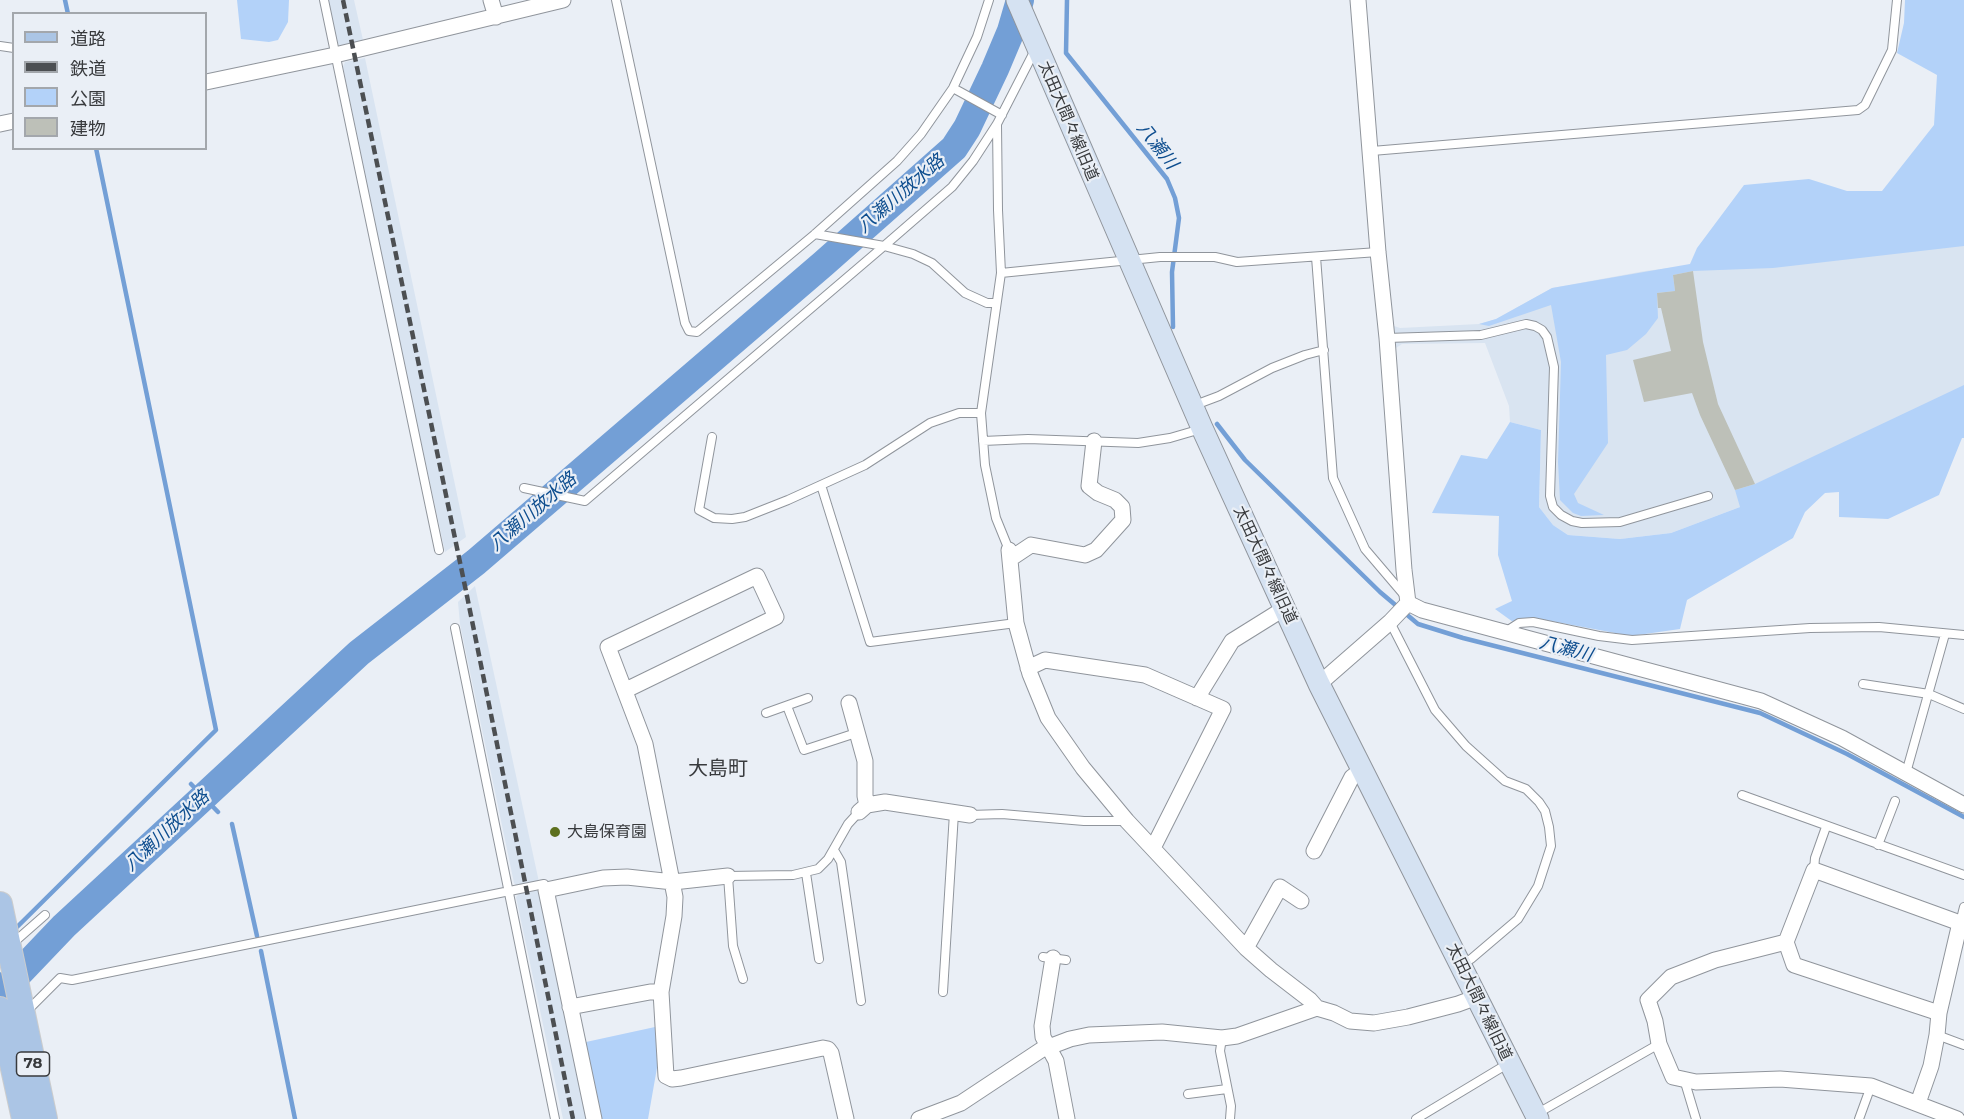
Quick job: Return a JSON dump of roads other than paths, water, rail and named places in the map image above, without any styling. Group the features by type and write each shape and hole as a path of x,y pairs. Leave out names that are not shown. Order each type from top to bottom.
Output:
{"main road":[{"name":"78","path":"0,904 10,951 12,1014 24,1119"},
{"name":"78","path":"12,1014 45,1119"}],"street":[{"path":"491,0 496,17"},
{"path":"207,82 335,55 563,0"},
{"name":"太田大間々線旧道","path":"1017,0 1128,261 1319,684 1537,1117"},
{"path":"1319,684 1392,620 1408,601 1388,338 1378,252 1372,151 1358,0"},
{"path":"1094,441 1089,486 1098,493 1115,500 1122,507 1123,520 1096,550 1085,555 1031,545 1010,554 1016,623 1028,668 1048,718 1083,768 1127,821 1246,948 1317,1008 1350,1021 1374,1023 1408,1017 1477,997"},
{"path":"626,690 776,617 758,576 608,647 645,744 673,882 674,916 661,992 666,1076 672,1079 823,1048 828,1049 831,1053 846,1119"},
{"path":"1408,601 1422,610 1761,701 1842,738 1964,805"},
{"path":"1197,698 1232,641 1285,608"},
{"path":"1028,668 1045,660 1145,675 1223,709 1153,848"},
{"path":"849,704 865,760 863,808 885,802 970,815"},
{"path":"1314,851 1352,777 1363,769"},
{"path":"1918,1102 1930,1066 1939,1013 1957,964 1960,923 1814,870 1786,942 1794,965 1939,1013"},
{"path":"594,1119 546,890 603,878 627,877 673,882 728,876"},
{"path":"1246,948 1280,887 1301,901"},
{"path":"1786,942 1715,960 1671,977 1647,1000 1655,1021 1659,1044 1673,1077 1696,1082 1780,1079 1871,1086 1918,1102 1957,1119"},
{"path":"1054,958 1042,1026 1043,1037 1056,1061 1068,1119"},
{"path":"570,1007 661,992"},
{"path":"919,1119 961,1103 1041,1050 1089,1035 1161,1032 1222,1038 1237,1036 1317,1008"}],"lane":[{"path":"324,0 439,550"},
{"path":"616,0 685,323 689,331 697,332 819,235 897,161 921,134 956,90 988,0"},
{"path":"1372,151 1858,110 1865,105 1892,50 1897,0"},
{"path":"1010,554 996,518 985,465 981,413 1001,273 997,124 999,114 1035,44"},
{"path":"956,90 999,114"},
{"path":"524,488 585,501 880,246 952,187 973,161 997,124"},
{"path":"819,235 880,246 923,258 965,292 987,303 996,303"},
{"path":"1001,273 1186,256 1215,257 1237,262 1378,252"},
{"path":"1316,257 1333,478 1365,549 1408,601"},
{"path":"1388,338 1481,334 1526,324 1542,330 1547,338 1554,367 1550,496 1553,507 1572,521 1620,522 1708,496"},
{"path":"1193,406 1219,396 1272,368 1324,350"},
{"path":"712,437 699,510 714,518 745,517 865,465 930,423 959,413 981,413"},
{"path":"983,441 1028,439 1138,443 1170,438 1202,428"},
{"path":"821,485 870,642 1016,623"},
{"path":"1392,620 1435,710 1466,746 1505,782 1526,789 1539,802 1545,811 1550,827 1551,846 1538,886 1518,919 1471,959 1461,964"},
{"path":"1504,633 1519,623 1533,622 1599,636 1632,640 1810,628 1879,627 1964,635"},
{"path":"455,628 555,1119"},
{"path":"1906,773 1945,634"},
{"path":"1863,684 1929,694 1964,710"},
{"path":"766,713 808,698"},
{"path":"787,706 804,750 856,733"},
{"path":"1742,795 1964,875"},
{"path":"1878,845 1895,801"},
{"path":"743,979 733,946 728,876 806,873 818,869 834,850 848,824 863,808"},
{"path":"944,992 954,813"},
{"path":"970,815 1035,815 1084,821 1127,821"},
{"path":"1814,870 1815,858 1826,827"},
{"path":"834,850 841,862 861,1000"},
{"path":"806,873 819,959"},
{"path":"12,1014 60,978 72,980 544,884"},
{"path":"1960,923 1964,907"},
{"path":"10,951 45,915"},
{"path":"1937,1035 1964,1045"},
{"path":"1222,1038 1220,1051 1230,1106 1230,1119"},
{"path":"1537,1117 1659,1044"},
{"path":"1416,1119 1509,1063"},
{"path":"1684,1079 1696,1119"},
{"path":"1858,1119 1871,1086"},
{"path":"1188,1094 1227,1089"}],"waterway":[{"path":"65,0 68,12"},
{"name":"八瀬川放水路","path":"0,993 64,926 359,653 476,562 823,264 954,148 967,128 995,69 1011,31 1020,0"},
{"name":"八瀬川","path":"1067,0 1066,53 1167,179 1175,198 1179,218 1172,272 1173,327"},
{"path":"13,931 216,730 96,150"},
{"name":"八瀬川","path":"1217,424 1245,460 1380,592 1418,624 1463,638 1760,713 1847,754 1964,817"},
{"name":"八瀬川放水路","path":"191,784 218,812"},
{"path":"232,824 257,936"},
{"path":"261,951 295,1119"}],"railway":[{"path":"343,0 573,1119"}],"place":[{"name":"大島保育園","path":"555,832"}],"district":[{"name":"大島町","path":"718,769"}]}
